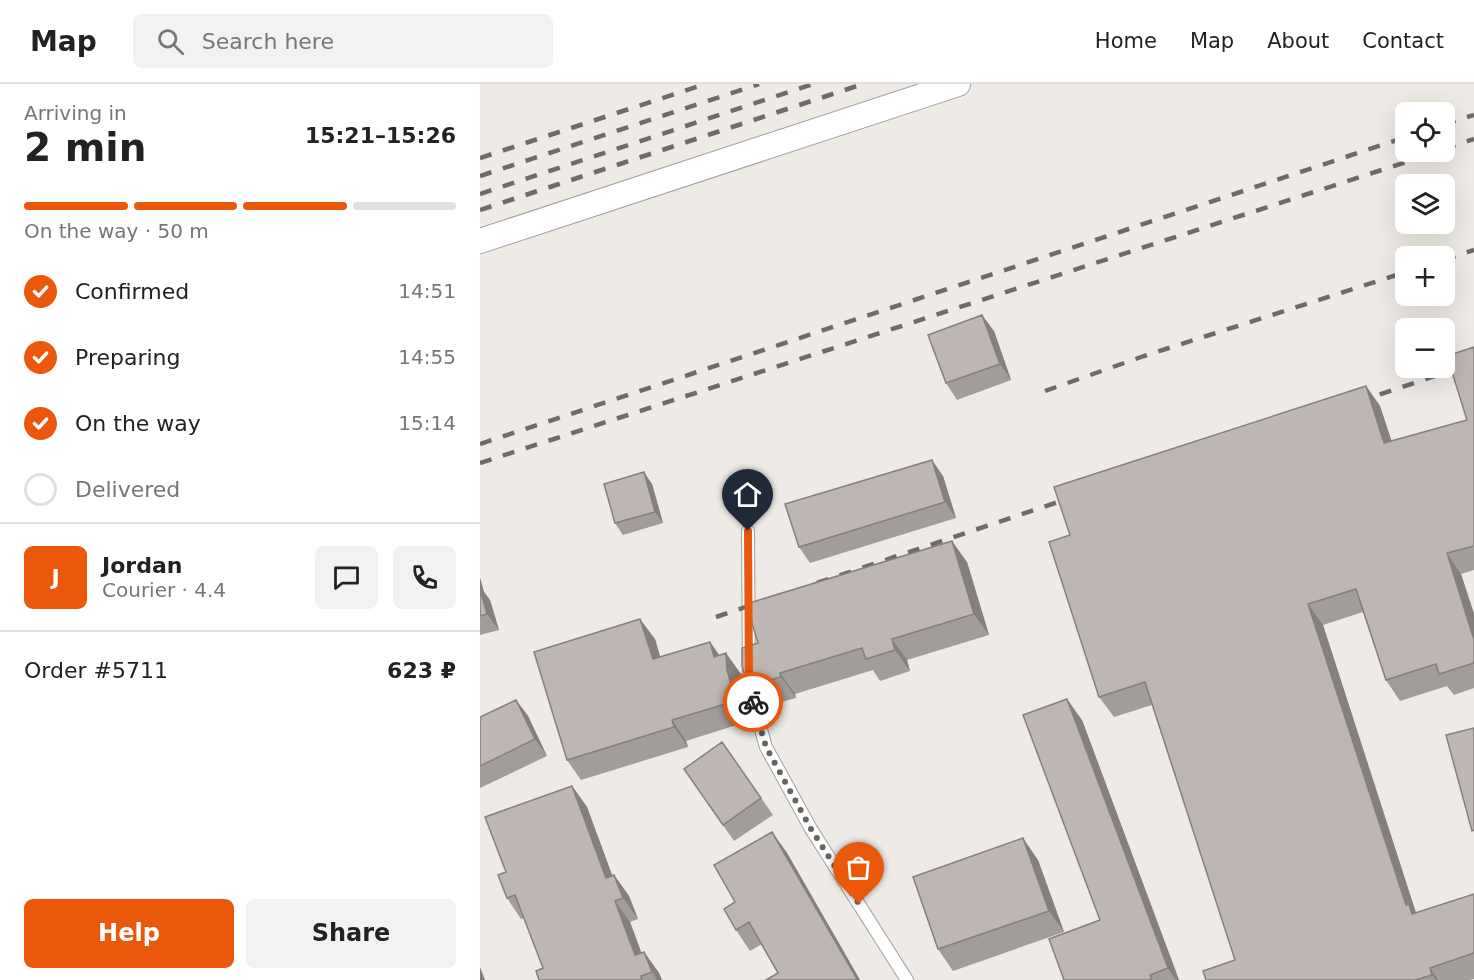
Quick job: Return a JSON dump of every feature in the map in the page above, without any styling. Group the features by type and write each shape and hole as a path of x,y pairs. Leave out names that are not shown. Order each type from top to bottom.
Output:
{"street":[{"path":"480,242 958,84"}],"lane":[{"path":"748,531 749,688 766,747 811,829 907,980"}],"building":[{"path":"982,315 1000,364 946,383 928,335"},
{"path":"1474,347 1474,546 1447,553 1474,640 1474,663 1439,674 1436,664 1386,680 1356,589 1308,604 1406,905 1409,904 1412,914 1474,894 1474,953 1430,968 1432,975 1415,980 1206,980 1203,971 1235,960 1145,682 1099,697 1049,542 1070,535 1054,487 1366,386 1384,443 1467,420 1454,378 1455,353"},
{"path":"932,460 945,502 799,547 785,504"},
{"path":"644,472 655,512 615,523 604,484"},
{"path":"952,541 974,614 892,639 895,650 866,659 862,648 780,673 781,677 748,686 742,666 742,648 758,643 746,604"},
{"path":"480,589 487,614 480,616"},
{"path":"640,619 653,659 710,642 714,657 726,653 727,670 733,692 726,694 729,703 672,720 674,727 567,760 534,652"},
{"path":"1067,699 1168,968 1150,975 1152,980 1064,980 1049,939 1100,920 1023,715"},
{"path":"516,700 535,739 480,766 480,717"},
{"path":"1474,728 1474,830 1472,831 1446,735"},
{"path":"722,742 761,798 723,825 684,769"},
{"path":"572,786 606,878 614,875 623,898 615,901 635,955 644,952 652,972 641,976 642,980 539,980 536,971 543,968 515,895 507,898 498,875 506,872 485,817"},
{"path":"772,832 857,979 766,980 778,973 749,922 736,930 724,909 735,902 714,865"},
{"path":"1023,838 1049,911 938,949 913,877"}],"railway":[{"path":"480,158 705,84"},
{"path":"480,176 759,84"},
{"path":"480,194 813,84"},
{"path":"480,210 863,84"},
{"path":"1455,121 1474,115"},
{"path":"1455,145 1474,139"},
{"path":"480,444 1395,141"},
{"path":"480,463 1406,162"},
{"path":"1455,256 1474,250"},
{"path":"1045,391 1144,356 1395,276"},
{"path":"1357,402 1474,363"},
{"path":"817,583 1076,496"},
{"path":"716,617 763,601"}],"way so far":[{"path":"753,702 766,747 811,829 859,904"}],"route":[{"path":"748,531 749,688 753,702"}]}
